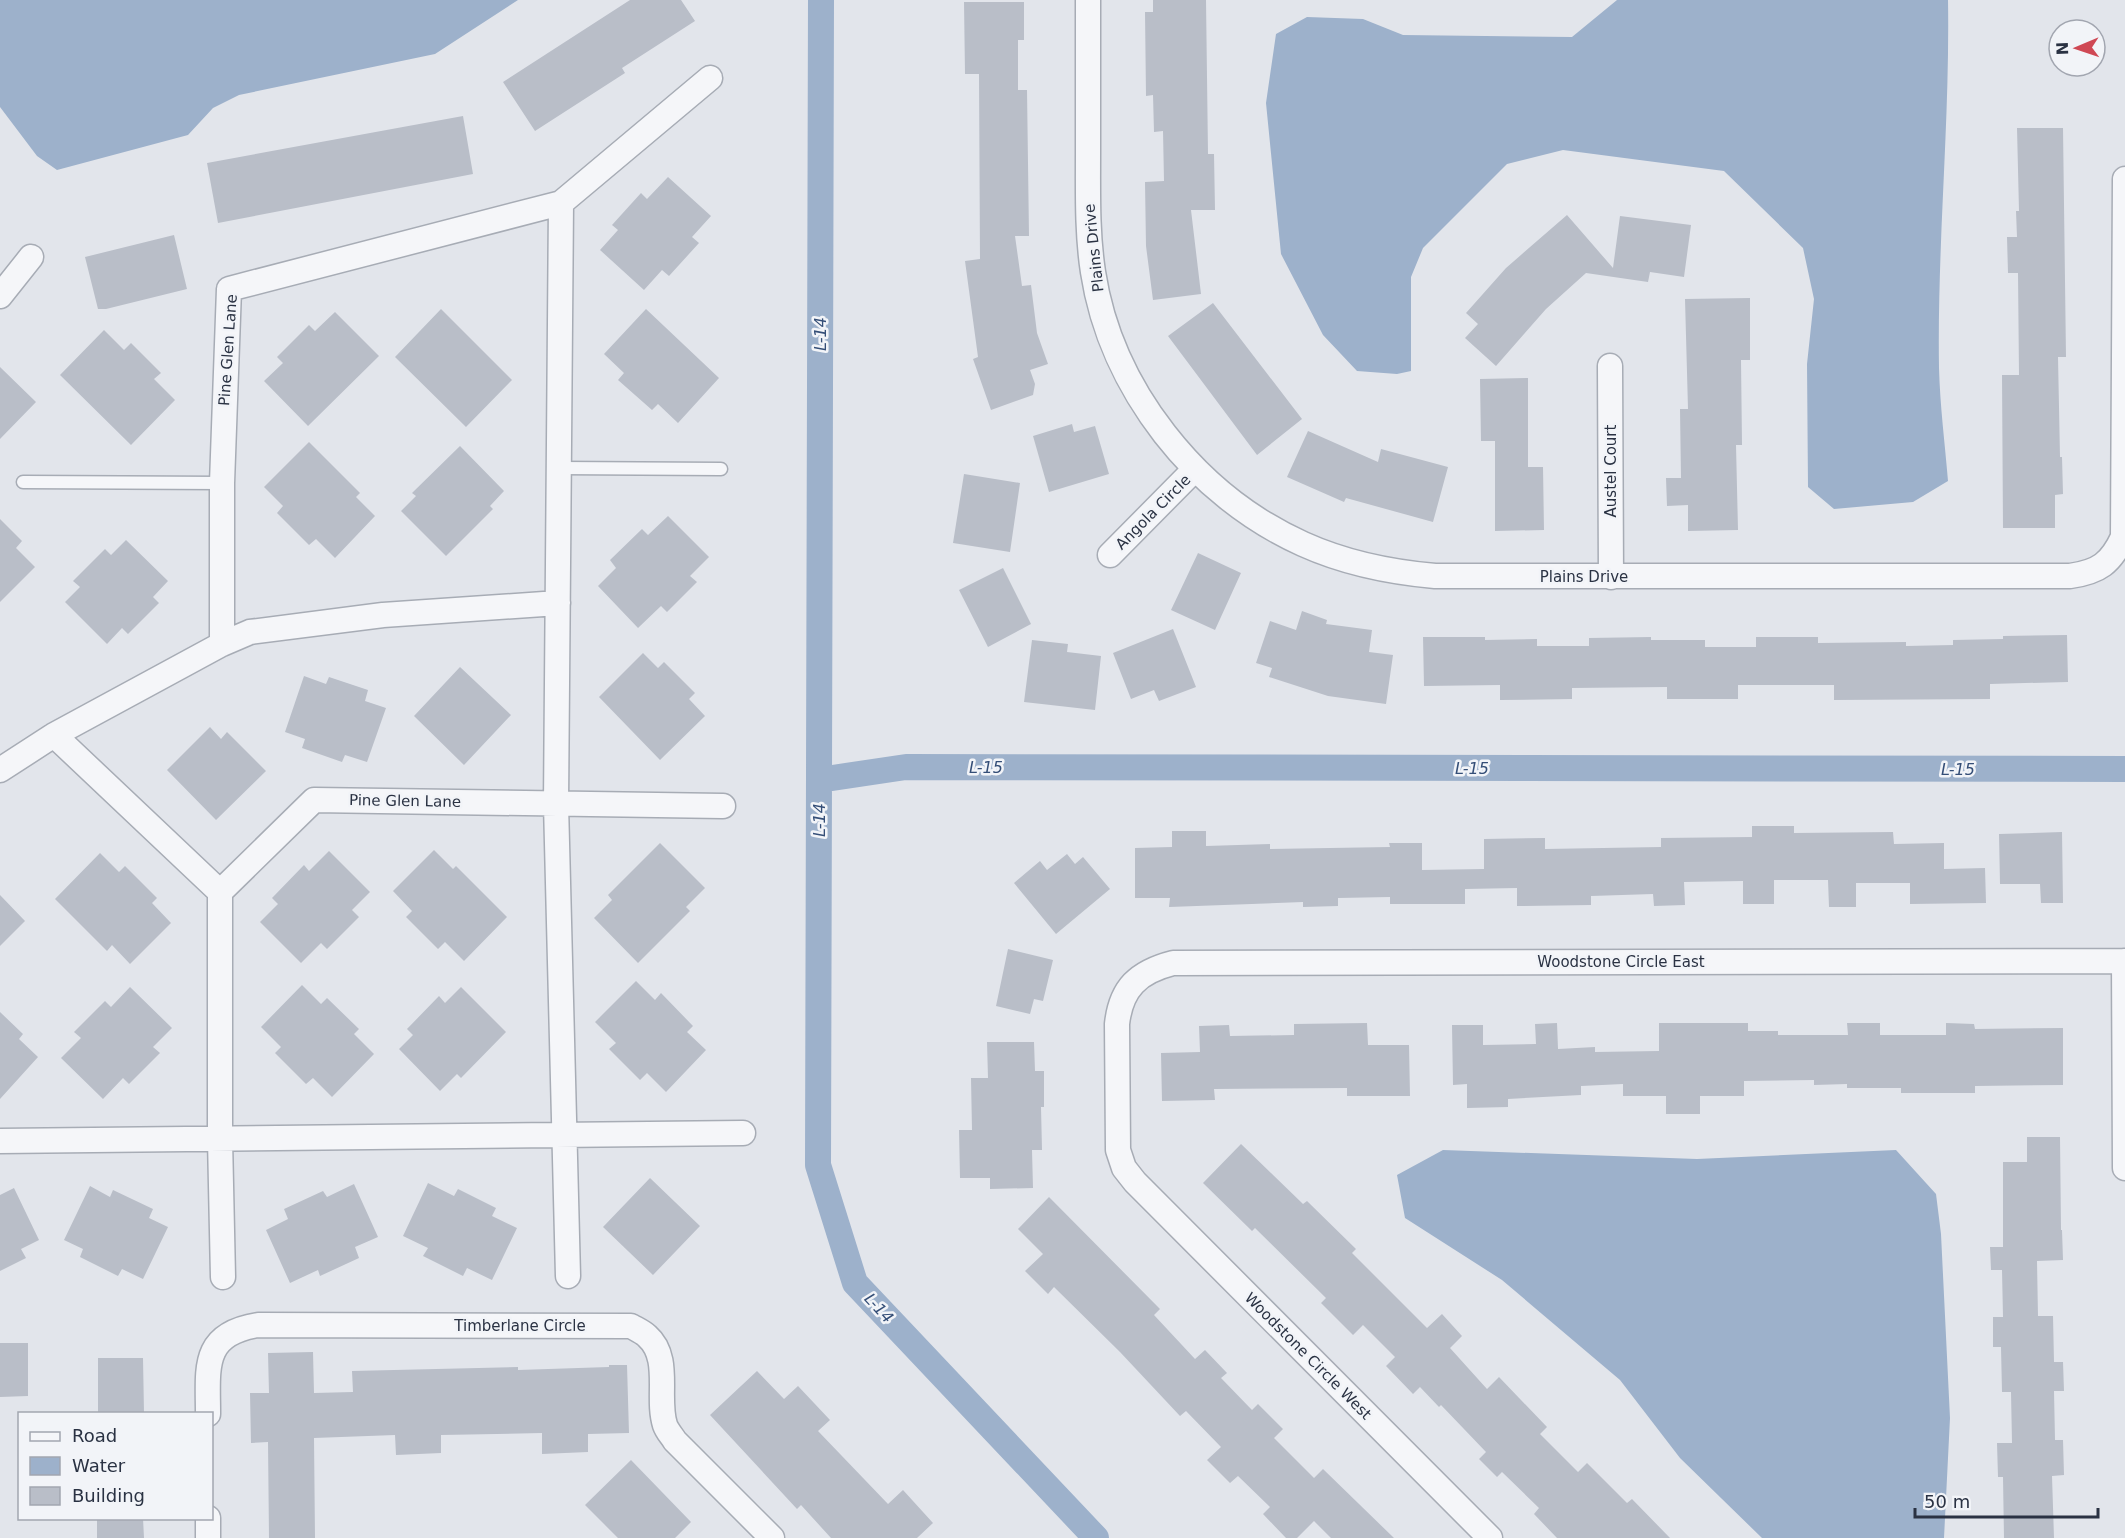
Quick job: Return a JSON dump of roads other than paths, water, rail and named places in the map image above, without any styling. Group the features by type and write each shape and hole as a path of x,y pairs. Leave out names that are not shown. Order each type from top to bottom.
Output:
{"street":[{"name":"Plains Drive","path":"1088,0 1088,221 1093,272 1101,306 1117,354 1141,400 1171,442 1195,469 1216,489 1257,519 1303,544 1351,562 1401,573 1435,576 1611,577 2070,576 2088,573 2103,565 2116,553 2123,537 2125,179"},
{"name":"Pine Glen Lane","path":"222,644 222,483 229,289 561,203 710,78"},
{"path":"561,203 556,804 568,1276"},
{"path":"0,296 31,257"},
{"name":"Austel Court","path":"1610,366 1611,577"},
{"name":"Angola Circle","path":"1110,555 1195,469"},
{"path":"0,770 54,735 222,644 250,632 383,615 558,603"},
{"path":"54,735 220,892 220,1139 223,1277"},
{"name":"Pine Glen Lane","path":"220,892 314,800 723,806"},
{"path":"2124,961 2125,1168"},
{"name":"Woodstone Circle East","path":"1128,1172 1118,1150 1117,1024 1119,1008 1126,991 1139,977 1155,968 1173,963 2124,961"},
{"path":"0,1141 743,1133"},
{"name":"Woodstone Circle West","path":"1128,1172 1135,1182 1490,1538"},
{"name":"Timberlane Circle","path":"208,1412 208,1363 215,1348 226,1336 241,1328 258,1325 631,1326 647,1335 658,1350 661,1367 662,1410 666,1427 675,1441 772,1538"},
{"path":"208,1520 208,1538"}],"lane":[{"path":"559,468 721,469"},
{"path":"24,482 222,483"}],"water":[{"path":"0,0 518,0 435,54 239,95 213,108 188,135 57,170 37,156 0,107"},
{"path":"1617,0 1948,0 1939,322 1941,411 1948,481 1913,502 1834,509 1808,487 1807,364 1814,299 1803,248 1724,171 1563,150 1507,164 1423,248 1411,277 1411,371 1397,374 1357,371 1323,335 1281,254 1266,103 1276,34 1307,17 1363,19 1403,35 1572,37"},
{"path":"1443,1150 1697,1159 1896,1150 1936,1194 1941,1234 1950,1418 1944,1538 1762,1538 1680,1458 1620,1380 1502,1280 1405,1218 1397,1175"}],"waterway":[{"name":"L-14","path":"821,0 818,1165 855,1283 1096,1538"},
{"name":"L-15","path":"819,780 906,767 2125,769"}]}
